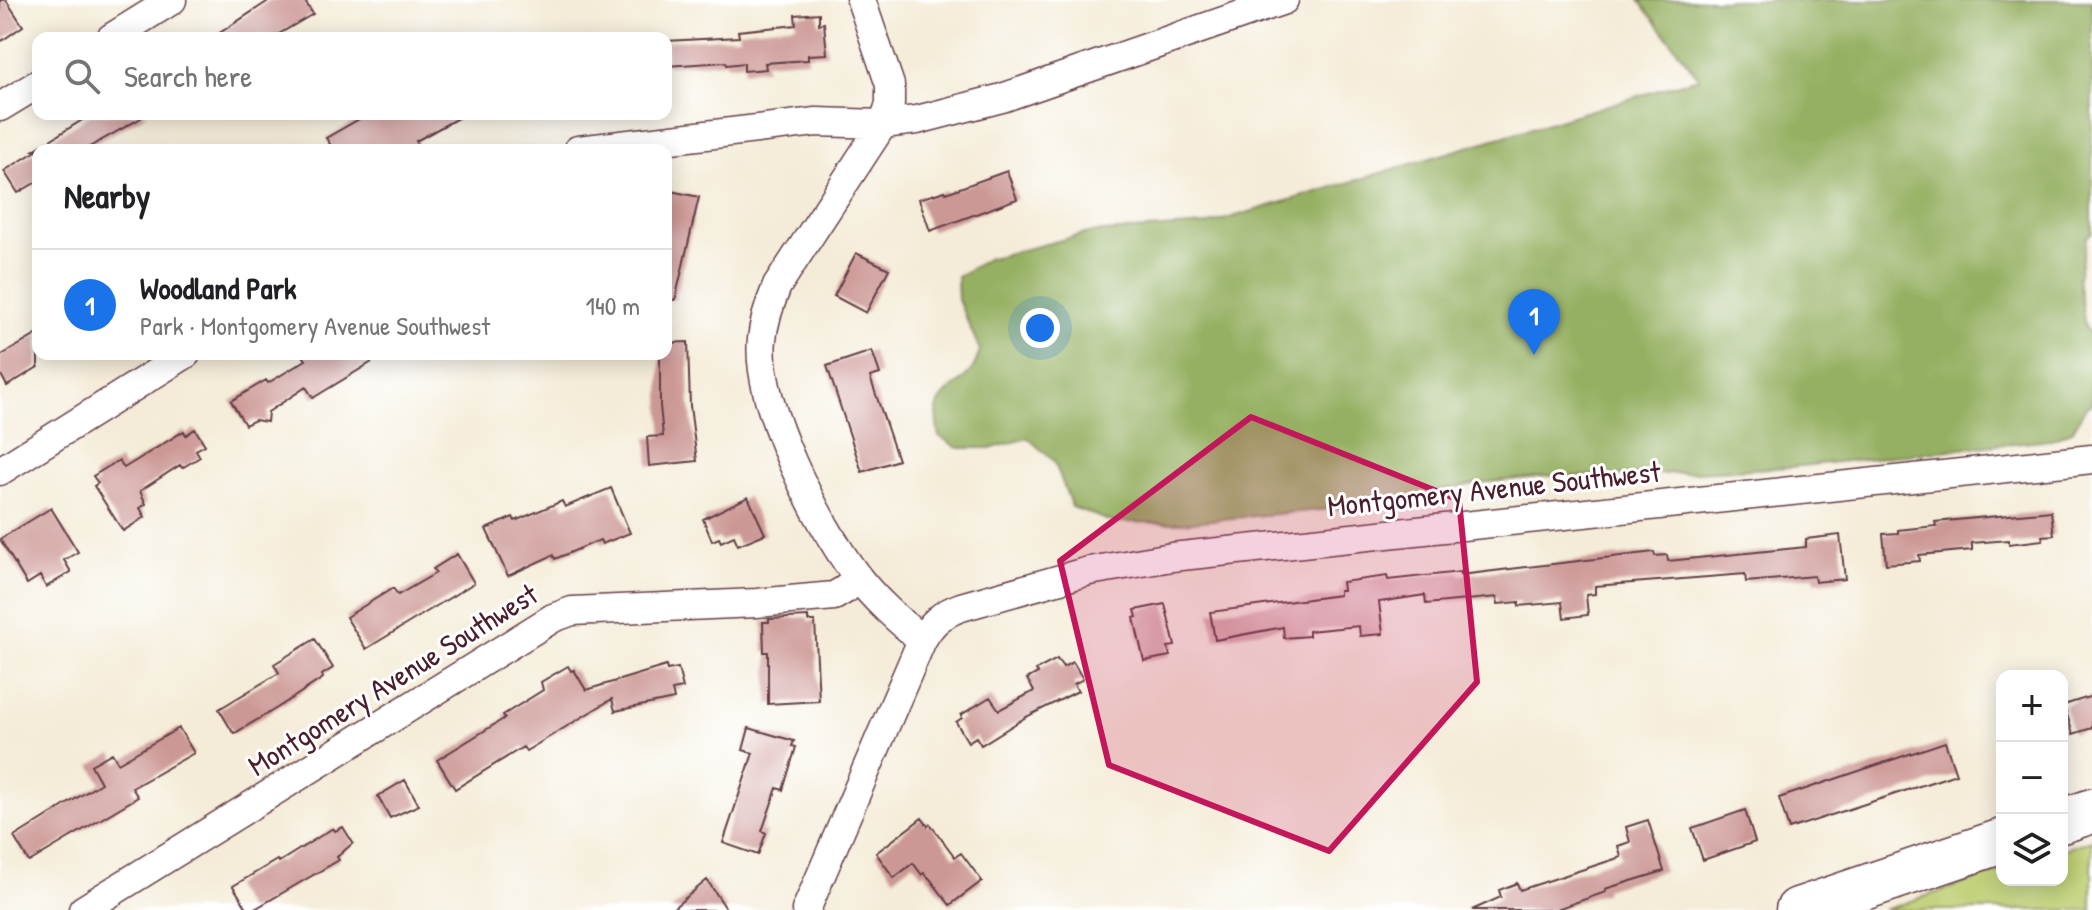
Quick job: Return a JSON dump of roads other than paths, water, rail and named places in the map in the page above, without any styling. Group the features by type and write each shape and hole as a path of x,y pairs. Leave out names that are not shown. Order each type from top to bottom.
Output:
{"main road":[{"path":"2068,819 2092,811"},
{"path":"1798,910 1996,843"}],"street":[{"path":"121,32 172,0"},
{"path":"806,910 922,640 888,612 857,576 832,539 797,472 770,402 762,371 761,340 768,309 786,269 883,124 890,104 890,85 861,0"},
{"path":"629,144 816,122 883,124 968,109 1284,0"},
{"path":"0,107 32,88"},
{"path":"0,471 176,360"},
{"name":"Montgomery Avenue Southwest","path":"922,640 930,625 943,614 961,607 1132,562 2092,459"},
{"name":"Montgomery Avenue Southwest","path":"83,910 553,618 572,611 757,603 834,596 846,589 857,576"}],"place":[{"name":"Woodland Park","path":"1534,355"}]}
